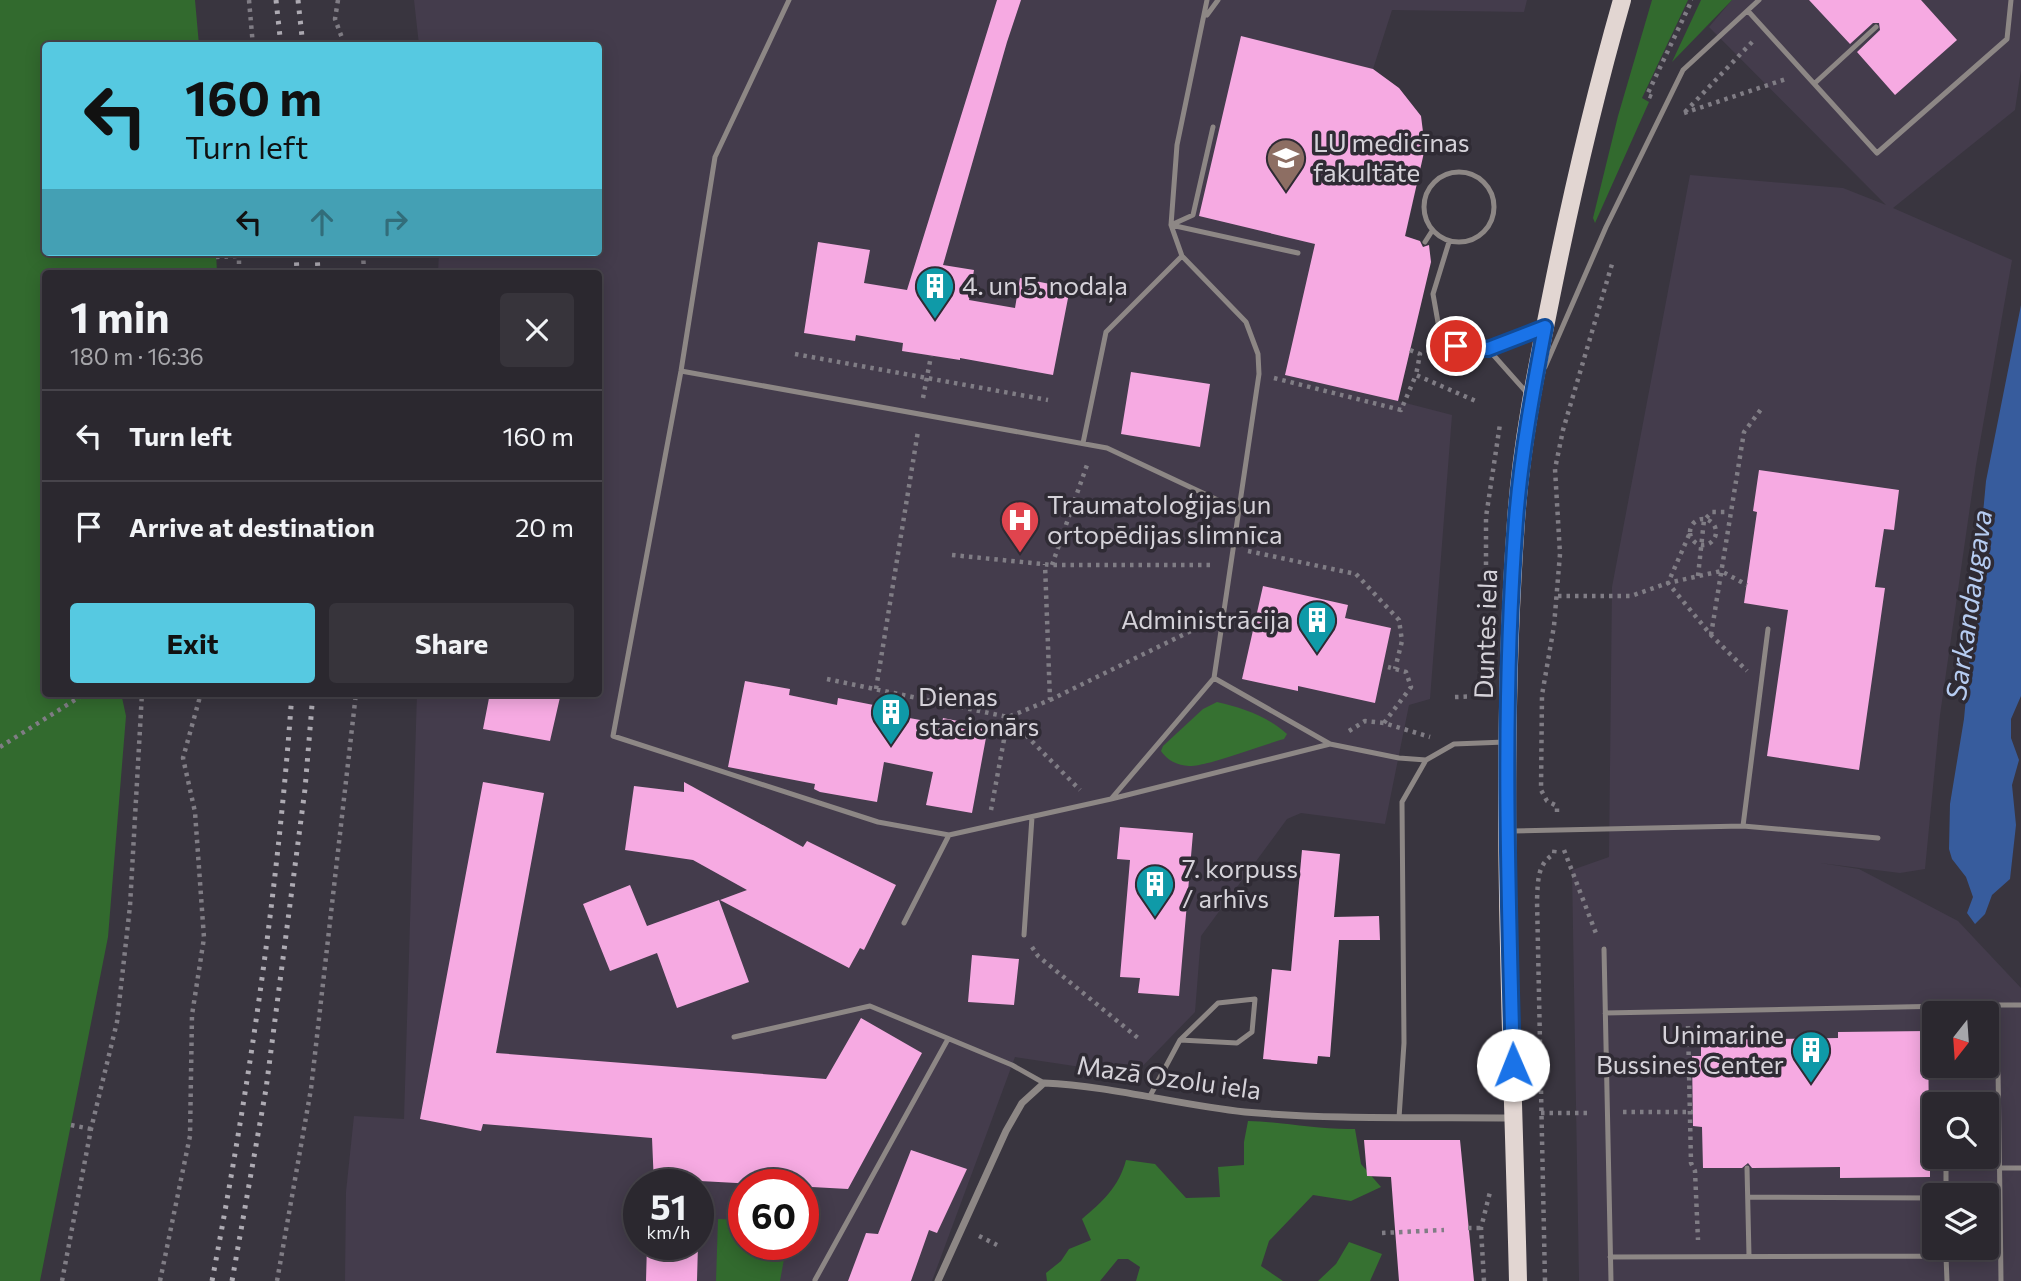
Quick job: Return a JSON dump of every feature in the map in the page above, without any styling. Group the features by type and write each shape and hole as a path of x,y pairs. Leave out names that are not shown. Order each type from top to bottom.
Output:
{"main road":[{"name":"Duntes iela","path":"1518,1281 1509,832 1516,520 1531,398 1545,327 1602,69 1622,0"}],"street":[{"name":"Mazā Ozolu iela","path":"938,1281 1006,1131 1022,1104 1044,1083 1081,1084 1243,1111 1399,1118 1514,1118"}],"lane":[{"path":"789,0 715,157 681,371 613,736 878,822 949,835 1111,799 1330,744"},
{"path":"1111,799 1214,678 1259,374 1258,354 1246,322 1182,256 1171,225 1177,145 1207,0"},
{"path":"1205,17 1218,0"},
{"path":"1488,349 1531,398 1606,227 1683,71 1759,0"},
{"path":"1748,11 1877,153 2007,39 2011,0"},
{"path":"1815,83 1876,27"},
{"path":"1171,225 1193,215 1213,127"},
{"path":"1459,171 1478,177 1491,192 1494,212 1486,230 1469,242 1449,242 1432,231 1424,212 1426,192 1440,178 1459,171"},
{"path":"1171,225 1298,253"},
{"path":"1425,242 1432,231"},
{"path":"1449,242 1433,294 1439,328 1456,346 1488,349 1545,327"},
{"path":"1083,443 1106,332 1182,256"},
{"path":"1424,289 1433,294"},
{"path":"681,371 1107,448 1239,510"},
{"path":"1743,826 1768,629"},
{"path":"1214,678 1330,744 1399,758 1426,760"},
{"path":"1399,1118 1404,1043 1402,802 1426,760 1454,744 1509,741"},
{"path":"1024,935 1032,817"},
{"path":"1509,832 1743,826 1878,838"},
{"path":"904,923 949,835"},
{"path":"1604,949 1611,1281"},
{"path":"1150,1096 1180,1040 1218,1003 1255,999 1252,1032 1237,1043 1180,1040"},
{"path":"1999,1005 2021,1005"},
{"path":"734,1037 870,1006 1012,1065 1044,1083"},
{"path":"1605,1013 1922,1006"},
{"path":"815,1280 948,1039"},
{"path":"1747,1168 1749,1256"},
{"path":"2001,1281 1999,1168 2021,1168"},
{"path":"1748,1197 1922,1198"},
{"path":"1610,1257 1922,1256"},
{"path":"1947,1260 1947,1281"}],"path":[{"path":"249,0 253,42"},
{"path":"338,0 335,19 344,42"},
{"path":"1653,97 1647,95 1692,0"},
{"path":"1678,124 1684,113 1765,29"},
{"path":"1677,109 1684,113 1805,73"},
{"path":"1545,1281 1537,900 1538,878 1545,860 1555,854 1557,806 1547,801 1541,790 1542,695 1558,596 1560,554 1555,469 1563,430 1616,251"},
{"path":"216,257 224,256"},
{"path":"1259,374 1401,410 1416,375 1420,354 1410,350"},
{"path":"795,354 1048,400"},
{"path":"876,689 931,356"},
{"path":"1416,375 1478,402"},
{"path":"1711,635 1744,432 1762,408"},
{"path":"1052,565 1091,451"},
{"path":"1698,576 1704,520 1712,512 1729,512"},
{"path":"1668,583 1693,523 1698,519 1704,520 1714,525 1717,533 1713,541 1702,544 1695,542 1689,535"},
{"path":"1234,548 1356,574 1399,620 1402,641 1395,669"},
{"path":"952,555 1045,565 1230,565"},
{"path":"1045,565 1050,700"},
{"path":"1558,596 1631,596 1668,583 1721,571 1747,585"},
{"path":"1668,583 1711,635 1761,685"},
{"path":"1008,718 1223,615"},
{"path":"1384,723 1411,687 1406,672 1388,667"},
{"path":"827,679 1008,718 1093,803"},
{"path":"0,747 80,697"},
{"path":"62,1281 92,1129 117,1022 130,906 142,697"},
{"path":"160,1281 190,1136 192,1015 204,938 195,812 183,758 200,697"},
{"path":"277,1281 311,1089 356,697"},
{"path":"988,826 1008,718"},
{"path":"1330,744 1364,721 1384,723 1454,744"},
{"path":"1564,850 1604,949"},
{"path":"1024,935 1038,956 1138,1038"},
{"path":"1688,1011 1691,1163 1695,1171 1699,1256"},
{"path":"1655,1112 1691,1112"},
{"path":"71,1125 92,1129"},
{"path":"1468,1228 1481,1228 1484,1281"},
{"path":"1382,1233 1444,1230"},
{"path":"1539,1245 1545,1256"}],"shaded area":[{"name":"Traumatoloģijas un ortopēdijas slimnīca","path":"414,0 1527,0 1524,12 1392,10 1373,69 1399,88 1421,116 1425,148 1396,280 1386,287 1423,296 1398,401 1452,415 1430,699 1409,705 1385,824 1301,813 1287,819 1201,936 1195,1012 1134,1075 1015,1057 932,1281 345,1281 346,1192 354,1116 404,1119 417,697 602,697 602,270 438,270 439,256 602,256 602,42 419,42"},
{"path":"1732,0 2021,0 2021,70 2015,110 1893,208 2012,260 1976,465 1940,715 1925,869 1900,873 1820,863 1859,869 1958,921 2021,988 2021,1281 1579,1281 1572,870 1609,857 1612,587 1690,175 1843,188 1886,205 1709,27"}],"green space":[{"path":"0,0 195,0 199,42 42,42 42,256 216,256 217,270 42,270 42,697 122,697 126,716 108,937 40,1281 0,1281"},
{"path":"1652,0 1688,0 1642,98 1649,102 1595,223 1593,218 1618,116"},
{"path":"1701,0 1732,0 1672,62"},
{"path":"1217,702 1254,714 1287,734 1284,739 1197,765 1173,762 1161,751 1163,746 1203,709"},
{"path":"1248,1121 1355,1129 1361,1164 1381,1187 1351,1201 1313,1195 1269,1241 1261,1266 1283,1281 1136,1281 1140,1267 1128,1259 1118,1259 1100,1281 1047,1281 1046,1273 1061,1261 1069,1249 1091,1240 1082,1219 1114,1186 1126,1160 1155,1164 1186,1198 1220,1197 1218,1167 1244,1165"},
{"path":"718,1219 728,1219 728,1260 784,1260 780,1281 716,1281"},
{"path":"1349,1242 1382,1254 1370,1281 1318,1281 1336,1264"}],"water":[{"path":"2021,305 2021,696 2011,719 2011,738 2019,760 2012,785 2016,825 2010,879 1992,895 1985,914 1975,924 1967,913 1973,897 1966,877 1952,859 1949,849 1950,804 1964,719 1986,481"}],"building":[{"name":"4. un 5. nodaļa","path":"997,0 1021,0 943,265 974,270 969,300 1015,308 1020,278 1070,288 1053,375 960,358 902,351 903,343 856,335 855,341 804,333 818,242 870,250 864,283 907,290"},
{"path":"1809,0 1921,0 1957,40 1895,95 1857,52 1880,30 1879,23 1873,23 1850,44"},
{"path":"1241,36 1373,69 1399,88 1421,116 1425,148 1405,236 1420,241 1423,247 1429,245 1431,262 1398,401 1285,375 1315,244 1199,216"},
{"path":"1131,372 1210,384 1200,447 1121,434"},
{"path":"1759,470 1899,490 1894,530 1884,529 1875,587 1885,588 1859,770 1767,756 1788,610 1744,603 1757,512 1753,511"},
{"name":"Administrācija","path":"1263,586 1348,605 1345,618 1391,628 1375,703 1298,686 1298,691 1242,679"},
{"name":"Dienas stacionārs","path":"745,681 790,689 789,695 837,705 838,698 894,709 893,715 942,724 943,718 988,727 972,813 926,805 933,772 884,762 877,802 820,792 814,789 815,784 728,767"},
{"path":"489,697 560,697 550,741 483,729"},
{"path":"483,782 544,793 496,1053 826,1079 861,1018 922,1053 848,1189 819,1187 819,1169 728,1169 728,1183 714,1182 714,1169 653,1169 652,1138 483,1124 481,1131 420,1119"},
{"path":"684,782 803,847 807,841 896,885 864,950 860,948 849,968 720,900 747,890 693,860 625,850 634,786 684,792"},
{"name":"7. korpuss / arhīvs","path":"1120,827 1193,833 1179,996 1138,993 1140,978 1120,977 1130,860 1117,859"},
{"path":"1302,850 1340,854 1334,917 1379,916 1380,940 1339,940 1330,1057 1318,1056 1317,1064 1263,1059 1272,969 1291,971"},
{"path":"630,885 647,926 719,900 749,982 677,1008 657,953 610,971 583,904"},
{"path":"972,955 1019,959 1014,1005 968,1002"},
{"name":"Unimarine Bussines Center","path":"1922,1031 1922,1078 1928,1078 1929,1092 1922,1092 1922,1169 1930,1169 1930,1177 1840,1178 1840,1167 1752,1168 1748,1163 1742,1168 1703,1168 1702,1127 1693,1126 1692,1056 1701,1056 1701,1040 1838,1038 1838,1032"},
{"path":"1364,1140 1460,1140 1474,1281 1399,1281 1391,1177 1367,1176"},
{"path":"911,1150 967,1169 937,1233 929,1230 911,1281 848,1281 866,1233 878,1234"},
{"path":"647,1260 698,1260 697,1281 646,1281"}],"railway":[{"path":"276,0 281,42"},
{"path":"298,0 303,42"},
{"path":"296,256 297,270"},
{"path":"317,256 318,270"},
{"path":"212,1281 261,988 279,841 292,697"},
{"path":"232,1281 266,1089 305,789 313,697"}],"place":[{"name":"LU medicīnas fakultāte","path":"1286,192"},
{"name":"4. un 5. nodaļa","path":"935,320"},
{"name":"Traumatoloģijas un ortopēdijas slimnīca","path":"1020,554"},
{"name":"Administrācija","path":"1317,654"},
{"name":"Dienas stacionārs","path":"891,746"},
{"name":"7. korpuss / arhīvs","path":"1155,918"},
{"name":"Unimarine Bussines Center","path":"1811,1084"}],"route":[{"path":"1456,346 1488,349 1545,327 1531,398 1516,520 1509,695 1513,1065"}],"water label":[{"name":"Sarkandaugava","path":"1969,605"}]}
